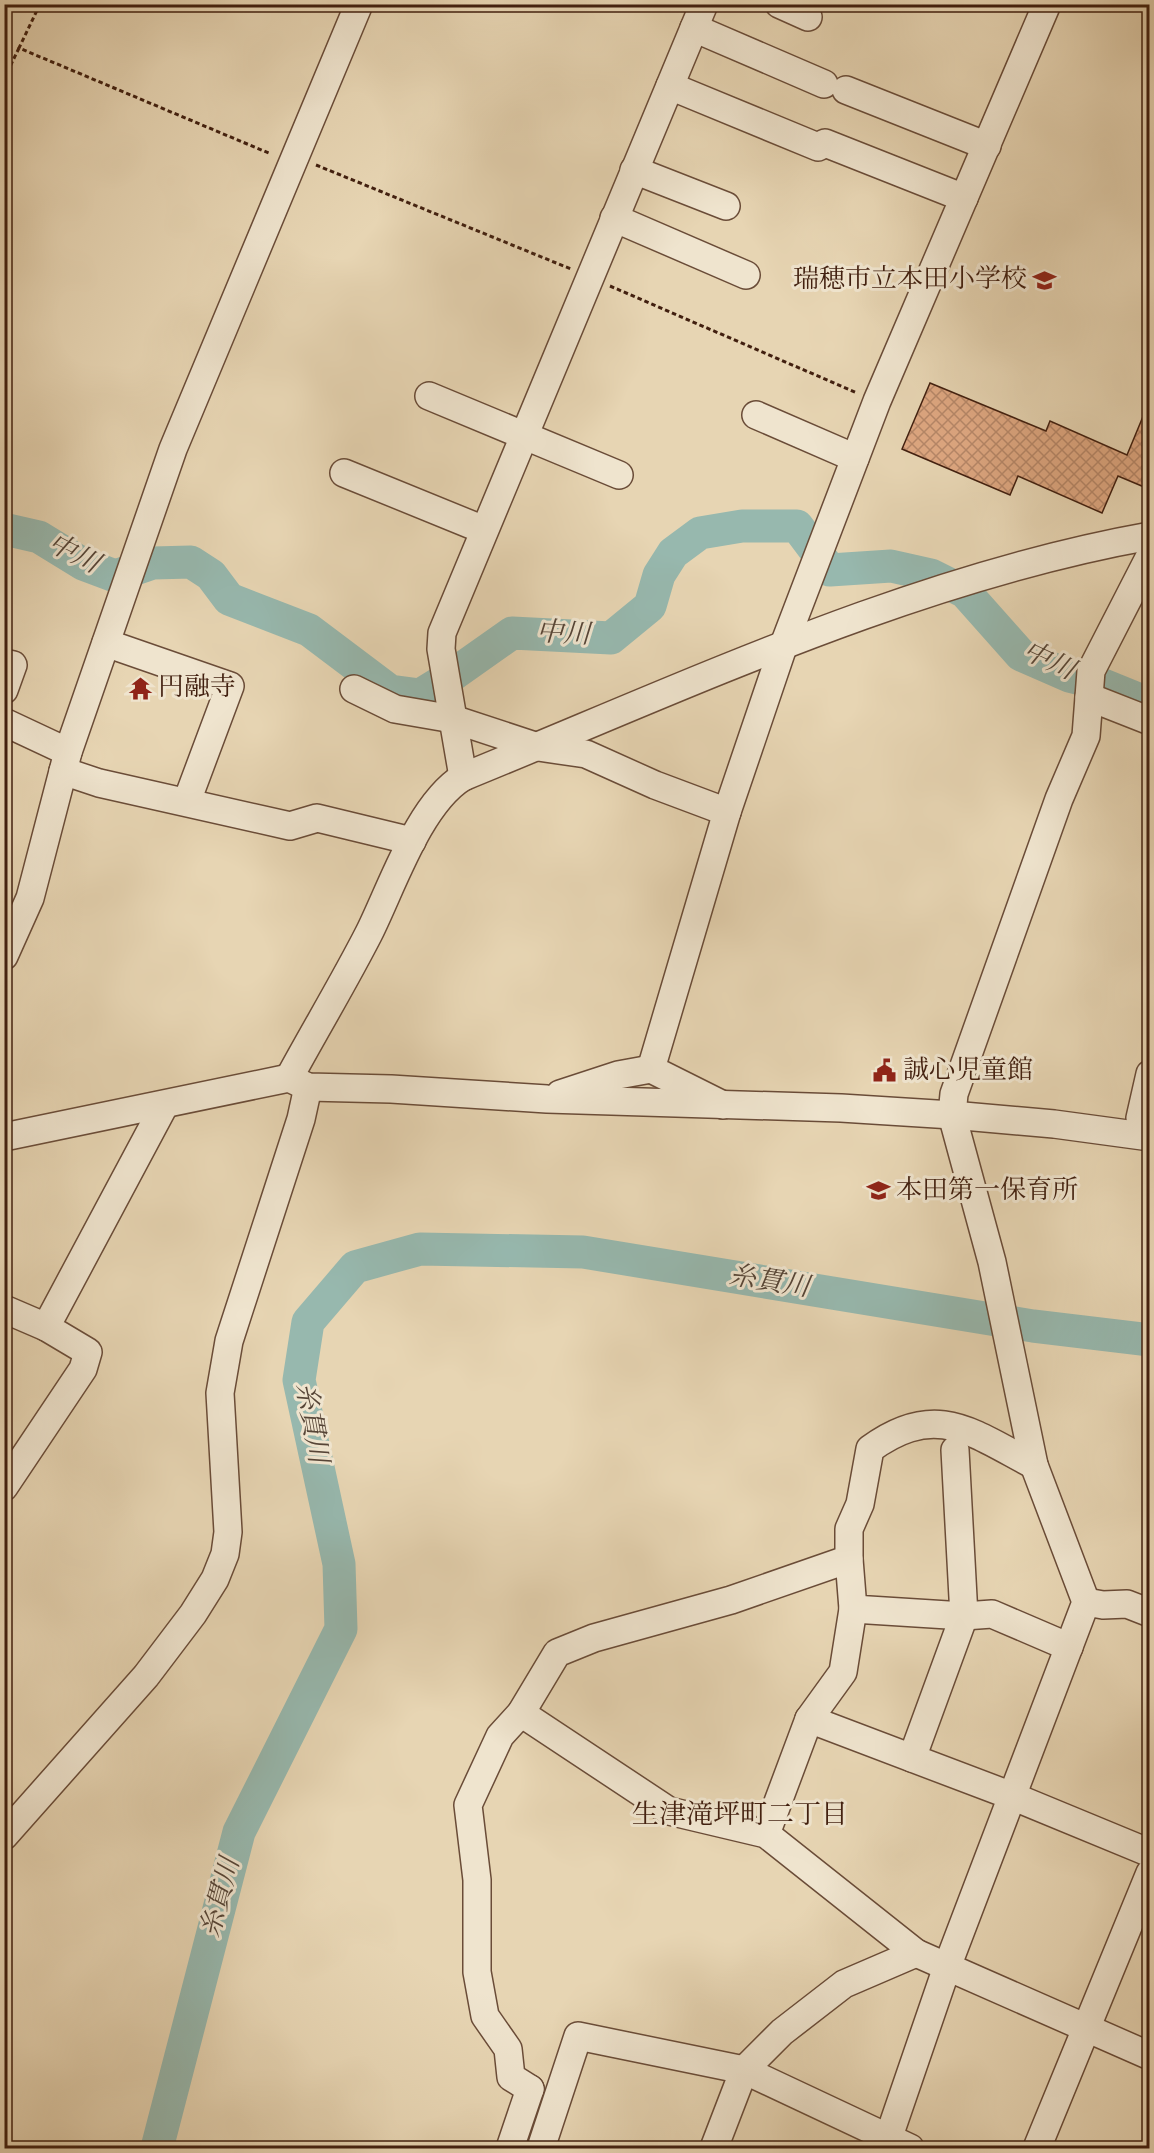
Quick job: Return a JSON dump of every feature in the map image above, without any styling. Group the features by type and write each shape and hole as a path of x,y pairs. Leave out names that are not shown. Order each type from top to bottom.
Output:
{"street":[{"path":"4,956 30,898 65,762 173,449 359,4"},
{"path":"780,4 808,17"},
{"path":"651,1069 728,812 783,647 855,458 1047,4"},
{"path":"463,777 441,649 442,633 699,16 835,87 987,146"},
{"path":"670,86 818,147 825,142 964,198"},
{"path":"634,170 726,206"},
{"path":"614,218 746,275"},
{"path":"429,396 619,475"},
{"path":"756,415 855,458"},
{"path":"344,473 484,530"},
{"path":"4,1836 146,1676 193,1614 215,1579 222,1562 228,1532 220,1393 229,1341 301,1119 298,1082 412,841 448,786 463,777 878,610 987,575 1149,536"},
{"path":"541,2148 578,2036 744,2070 894,2145 947,1967 1086,1602 1034,1465 992,1262 952,1115 954,1095 1059,800 1086,736 1090,688 1149,556"},
{"path":"106,643 230,686 187,801"},
{"path":"4,663 13,665 4,690"},
{"path":"1090,688 1149,722"},
{"path":"354,689 395,709 453,719 537,747 586,754 655,785 728,812"},
{"path":"4,722 99,783 290,826 317,818 412,841"},
{"path":"547,1099 601,1080 651,1069 723,1105"},
{"path":"1149,1074 1140,1118 1149,1120"},
{"path":"4,1137 298,1082 547,1099 952,1115 1054,1124 1149,1137"},
{"path":"46,1327 164,1106"},
{"path":"4,1310 46,1327 88,1352 83,1369 4,1487"},
{"path":"766,1834 809,1719 843,1672 853,1609 849,1529 860,1503 870,1449 886,1437 912,1426 948,1423 967,1430 1034,1465"},
{"path":"912,1758 964,1616 955,1450"},
{"path":"530,2089 511,2077 508,2049 485,2016 477,1972 477,1880 468,1805 500,1736 521,1713 556,1653 594,1638 732,1600 849,1559"},
{"path":"1086,1602 1103,1605 1127,1604 1149,1613"},
{"path":"853,1609 964,1616 992,1614 1070,1647"},
{"path":"521,1713 669,1811 766,1834 916,1953 1149,2056"},
{"path":"809,1719 1012,1796 1149,1853"},
{"path":"1037,2148 1149,1873"},
{"path":"714,2148 744,2070 782,2032 844,1984 916,1953"},
{"path":"510,2148 530,2089"},
{"path":"530,2089 536,2148"}],"path":[{"path":"4,78 40,4"},
{"path":"19,48 292,163"}],"building":[{"path":"930,383 1046,431 1050,421 1127,455 1149,402 1149,489 1118,476 1102,513 1018,476 1010,495 902,449"}],"waterway":[{"name":"中川","path":"4,529 39,537 83,564 115,576 153,563 191,562 211,575 229,599 309,630 390,691 420,695 512,633 611,638 650,606 659,575 673,553 700,533 742,526 797,526 830,570 891,566 931,575 965,592 1021,655 1069,676 1101,684 1150,704"},
{"name":"糸貫川","path":"157,2148 239,1832 341,1629 339,1564 299,1380 308,1322 355,1267 420,1249 583,1252 1033,1326 1150,1340"}],"place":[{"name":"瑞穂市立本田小学校","path":"1045,280"},
{"name":"円融寺","path":"140,688"},
{"name":"誠心児童館","path":"885,1071"},
{"name":"本田第一保育所","path":"878,1191"}],"district":[{"name":"生津滝坪町二丁目","path":"740,1816"}]}
